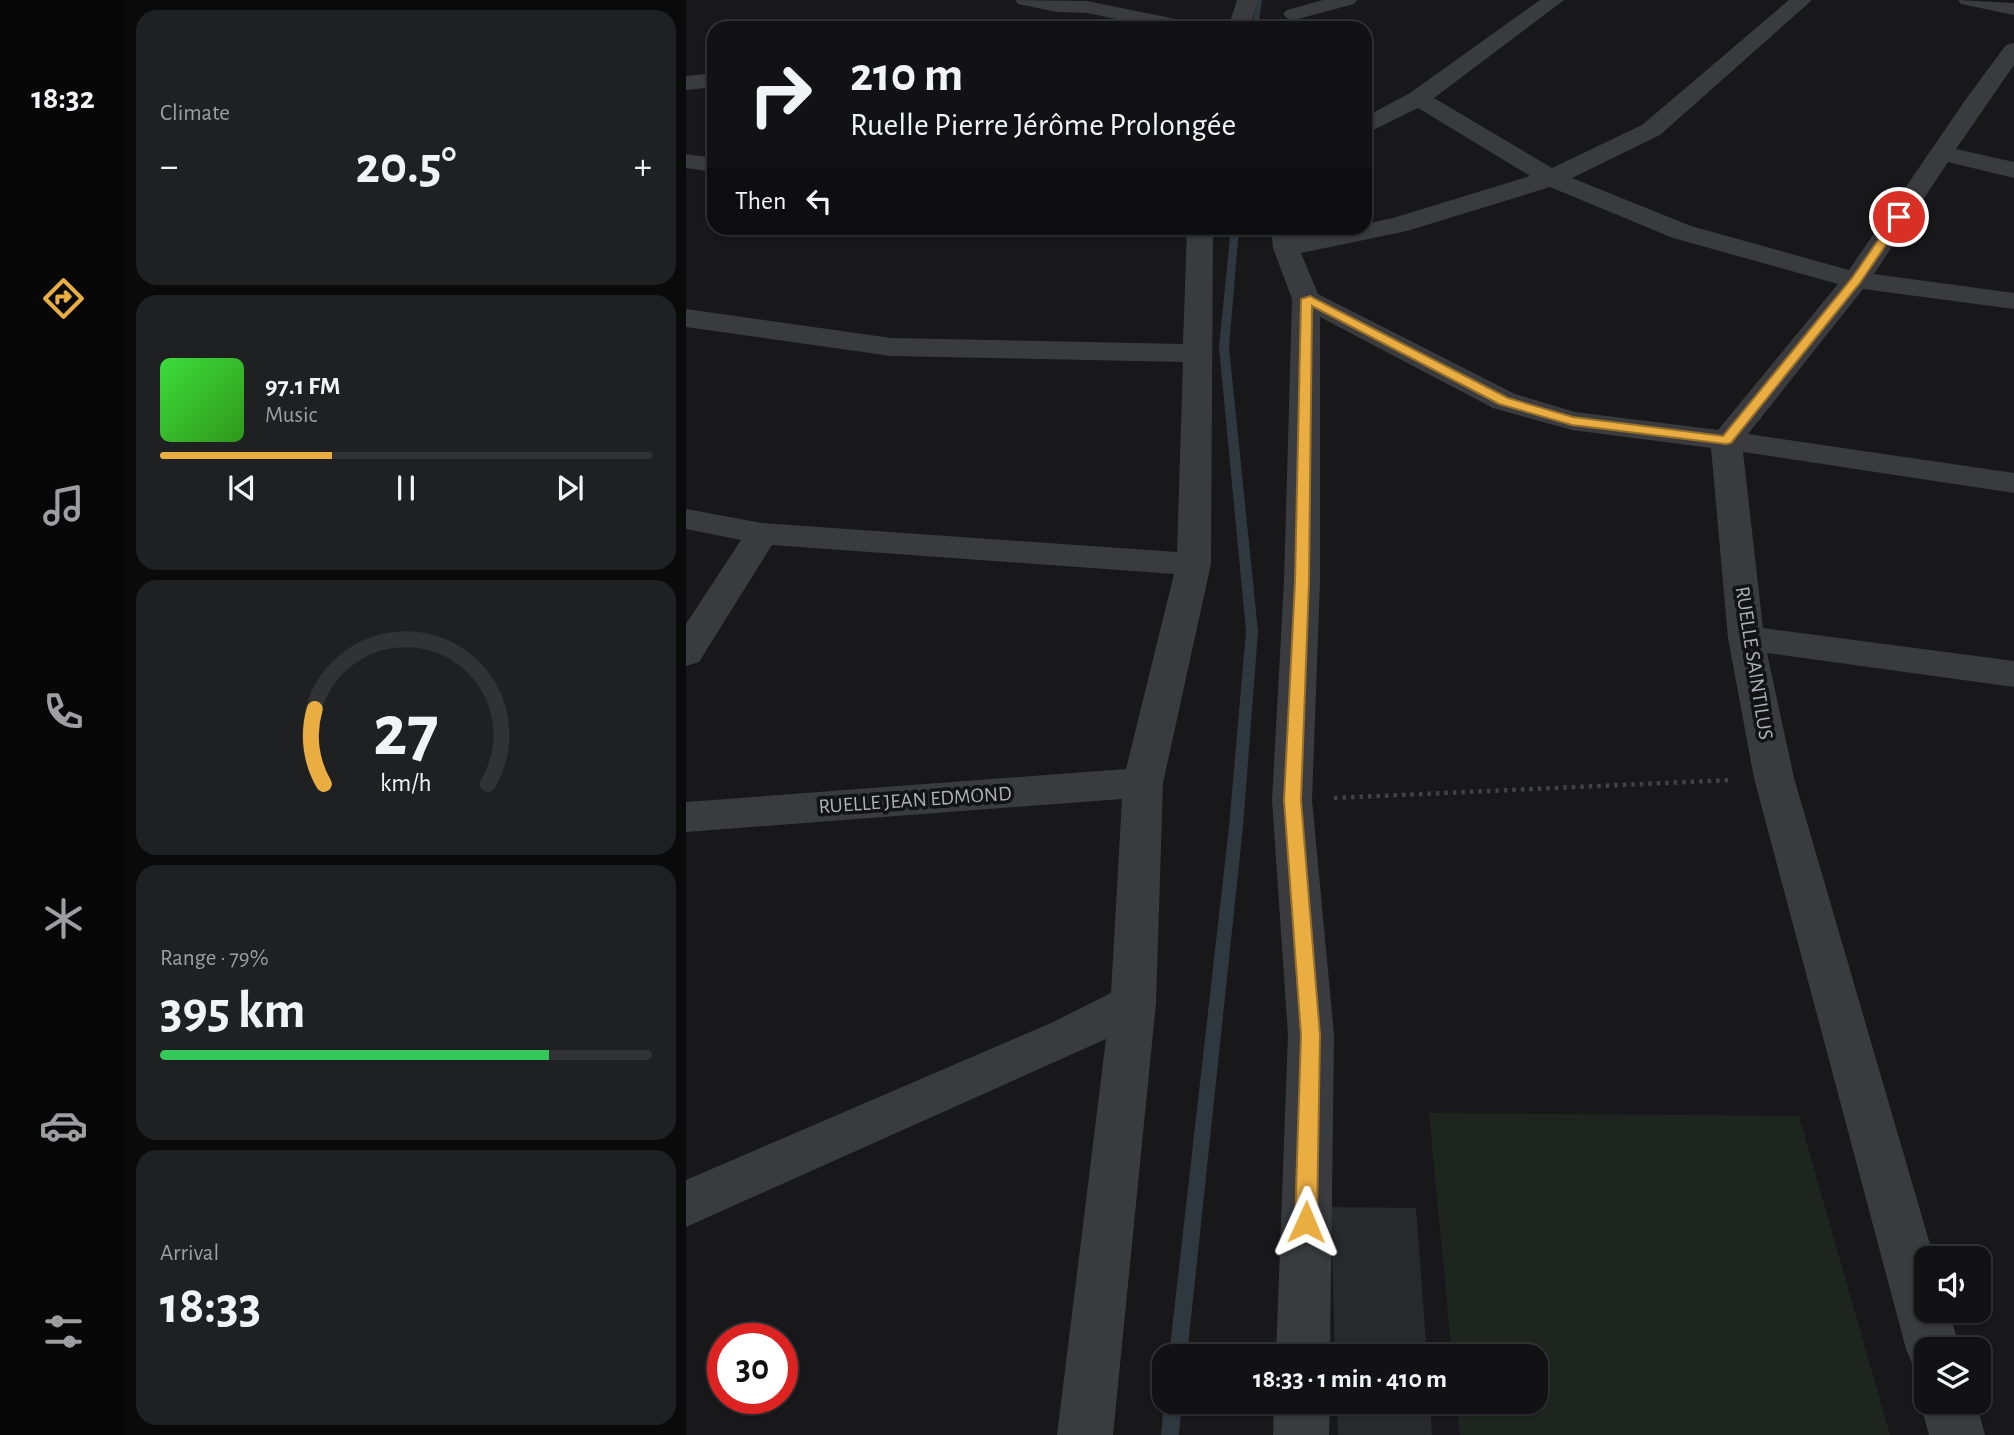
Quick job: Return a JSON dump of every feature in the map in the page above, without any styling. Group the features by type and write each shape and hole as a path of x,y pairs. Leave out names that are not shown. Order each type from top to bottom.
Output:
{"street":[{"path":"1025,0 1087,7 1156,21"},
{"path":"1241,21 1247,0"},
{"path":"1294,14 1348,0"},
{"path":"1372,123 1418,98 1555,0"},
{"path":"1372,228 1398,225 1551,178 1651,130 1802,0"},
{"path":"1968,0 2014,9"},
{"path":"1726,440 1856,280 1943,153 2010,63"},
{"path":"686,83 707,81"},
{"path":"1418,98 1551,178 1682,232 1856,280 2014,301"},
{"path":"1943,153 2014,170"},
{"path":"686,161 707,164"},
{"path":"1085,1435 1133,1003 1143,783 1194,565 1200,235"},
{"path":"1303,1344 1311,1035 1292,800 1302,582 1306,299 1285,238 1311,235"},
{"path":"1306,299 1504,401 1572,421 1726,440 2014,484"},
{"path":"686,317 891,347 1198,353"},
{"name":"RUELLE SAINTILUS","path":"1726,440 1746,638 1774,778 1930,1337"},
{"path":"686,519 762,534 1194,565"},
{"path":"686,653 762,534"},
{"path":"1746,638 2014,674"},
{"name":"RUELLE JEAN EDMOND","path":"686,817 1143,783"},
{"path":"686,1204 1067,1037 1133,1003"},
{"path":"1301,1435 1302,1414"},
{"path":"1951,1414 1957,1435"}],"path":[{"path":"1292,800 1774,778"}],"shaded area":[{"path":"1429,1113 1799,1116 1890,1435 1460,1435 1457,1414 1548,1414 1548,1344 1451,1344"}],"building":[{"path":"1331,1207 1416,1208 1426,1344 1335,1344"},
{"path":"1337,1414 1431,1414 1432,1435 1338,1435"}],"waterway":[{"path":"1256,21 1259,0"},
{"path":"1179,1344 1236,827 1252,631 1224,347 1234,235"},
{"path":"1170,1435 1172,1414"}],"route":[{"path":"1306,1222 1311,1035 1292,800 1302,582 1306,299 1504,401 1572,421 1726,440 1856,280 1899,217"}]}
